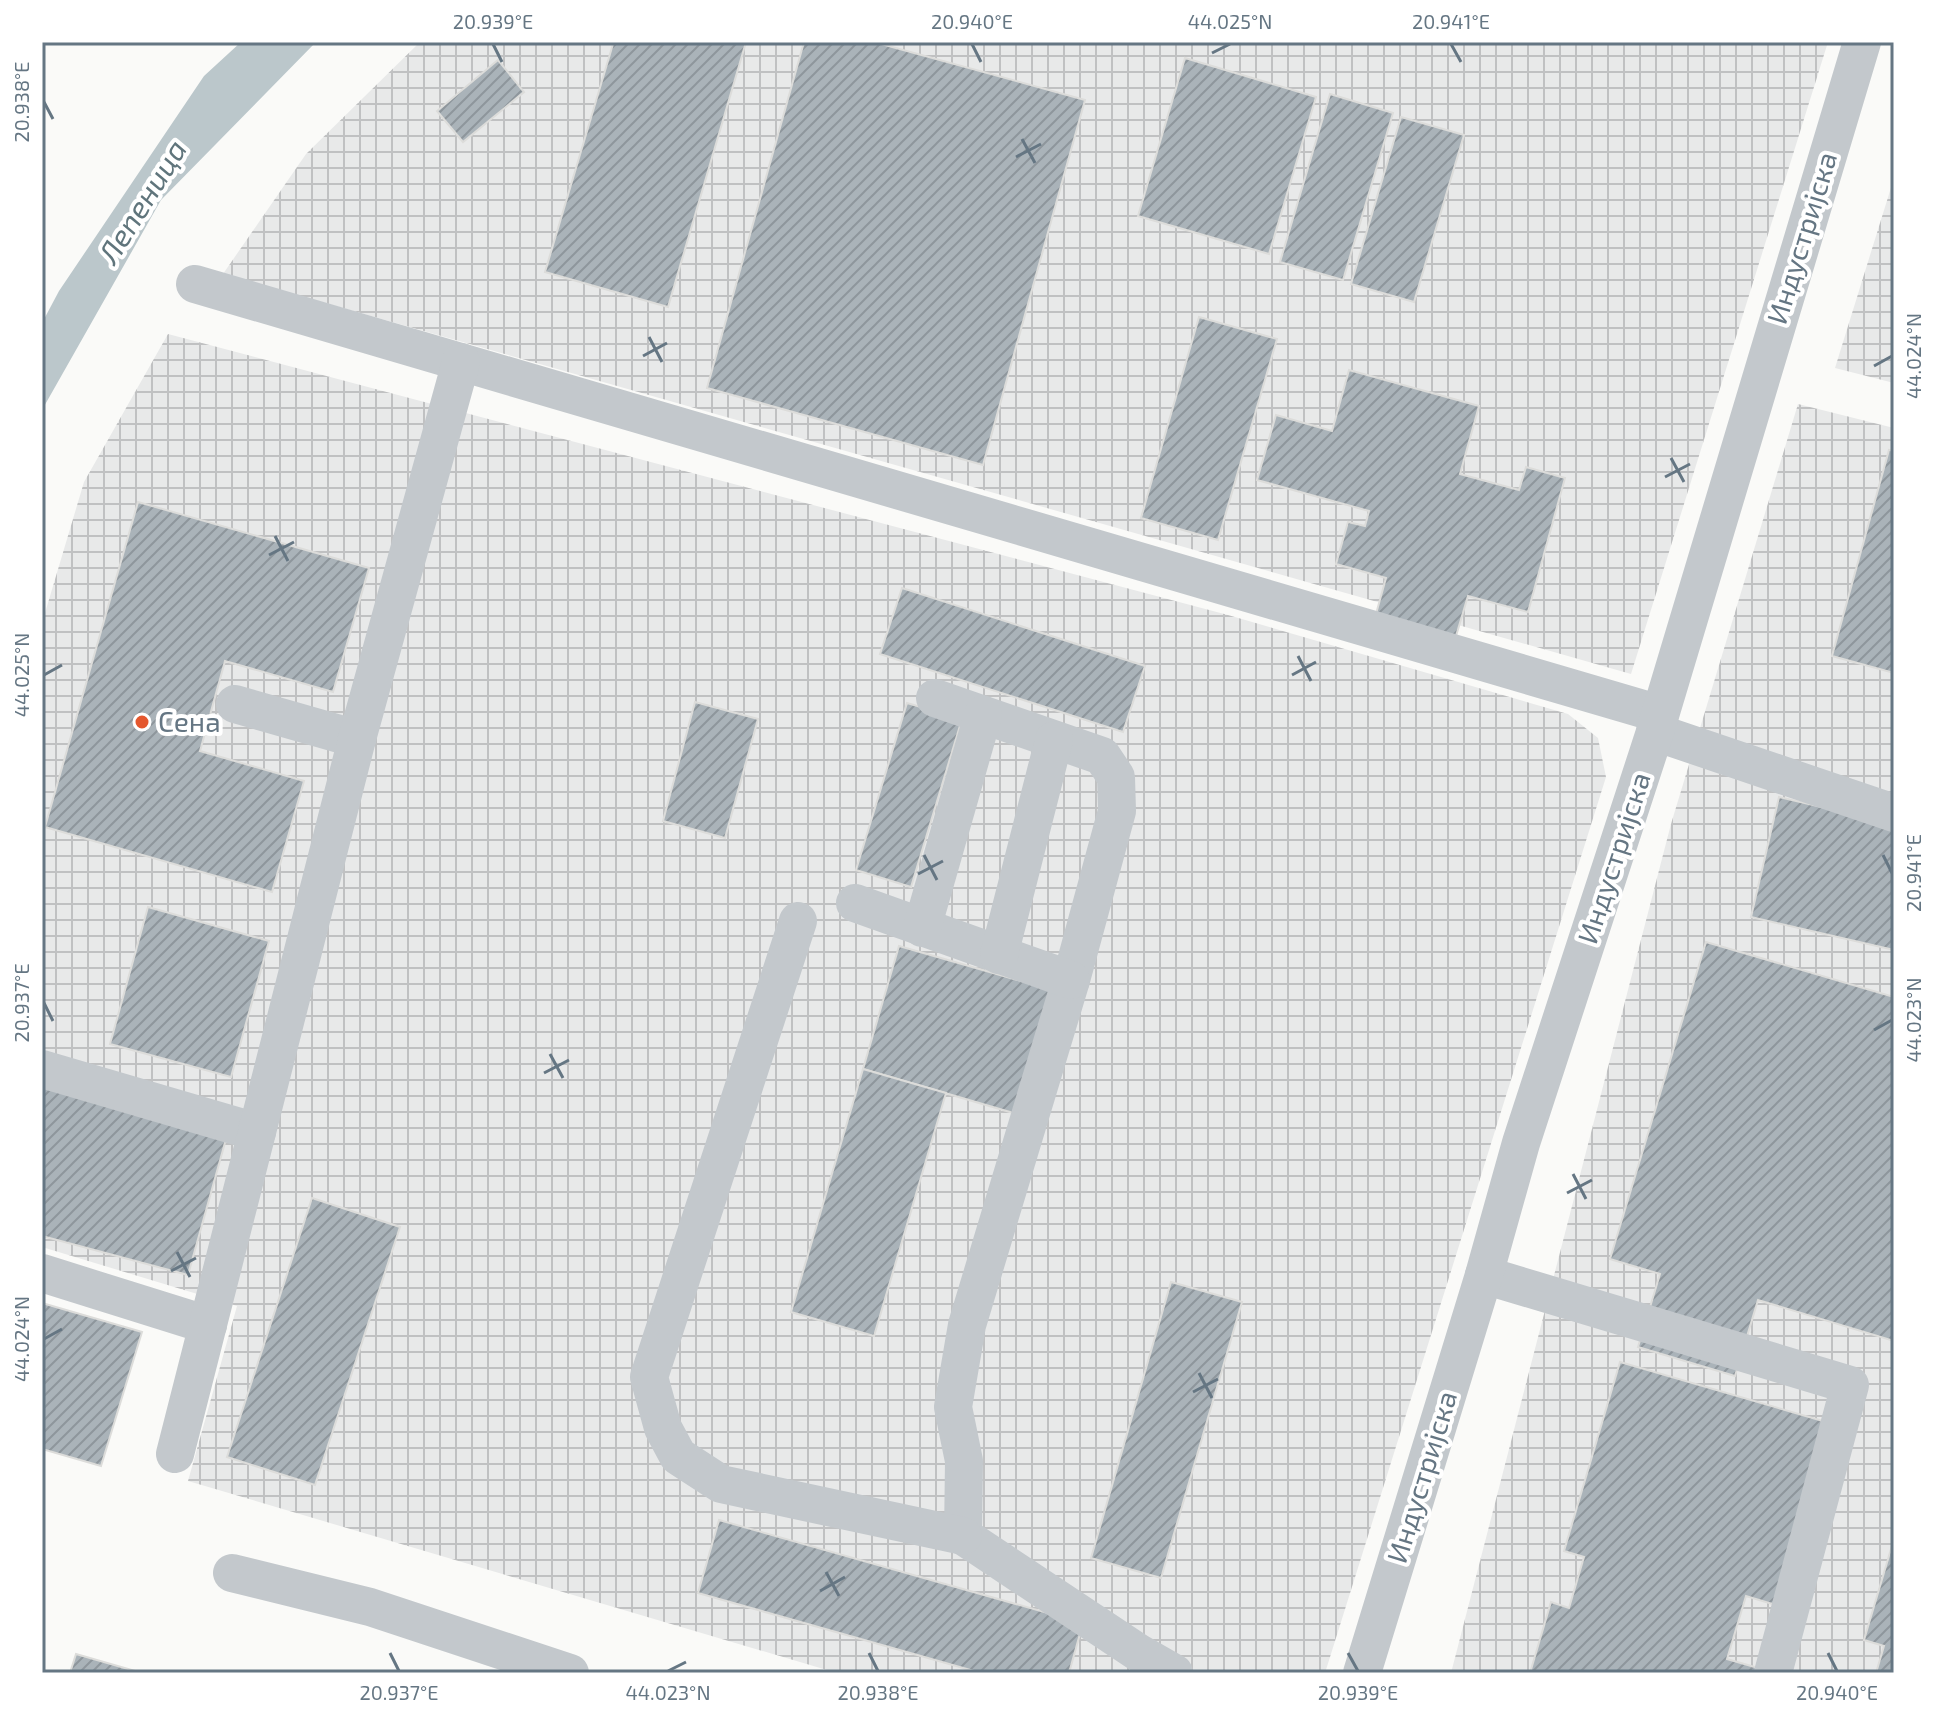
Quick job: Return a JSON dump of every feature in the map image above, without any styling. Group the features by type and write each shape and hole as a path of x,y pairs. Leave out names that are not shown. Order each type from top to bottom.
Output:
{"street":[{"name":"Индустријска","path":"1362,1673 1526,1128 1657,723 1862,42"},
{"path":"195,284 1657,723 1894,813"},
{"path":"175,1454 357,739 461,362"},
{"path":"935,698 1102,756 1116,777 1117,811 1071,980 967,1325 953,1407 964,1461 963,1536"},
{"path":"235,704 357,739"},
{"path":"922,928 983,715"},
{"path":"999,955 1054,740"},
{"path":"855,903 1071,980"},
{"path":"798,921 649,1377 663,1428 678,1456 721,1484 963,1536 1174,1673"},
{"path":"42,1069 257,1132"},
{"path":"42,1273 208,1325"},
{"path":"1484,1275 1850,1385 1773,1673"},
{"path":"232,1573 370,1607 570,1673"}],"shaded area":[{"path":"420,42 1828,42 1631,674 223,274 306,154"},
{"path":"1894,178 1894,383 1835,368"},
{"path":"168,334 1228,615 1568,714 1598,738 1606,777 1325,1673 837,1673 188,1481 237,1306 42,1247 42,623 84,482"},
{"path":"1798,404 1894,428 1894,1673 1451,1673 1671,824"}],"water":[{"name":"Лепеница","path":"241,42 316,42 161,200 42,410 42,323 59,291 204,76"}],"building":[{"path":"605,42 746,42 668,307 545,272 613,44"},
{"path":"804,42 874,42 1085,100 983,465 707,388"},
{"path":"1185,58 1316,97 1269,254 1138,216"},
{"path":"498,60 524,92 463,142 437,111"},
{"path":"1330,94 1393,113 1343,280 1280,262"},
{"path":"1401,117 1464,135 1414,302 1351,284"},
{"path":"1199,317 1277,339 1218,540 1141,518"},
{"path":"1349,370 1479,406 1460,474 1519,490 1526,467 1565,478 1528,612 1468,596 1456,636 1376,614 1386,578 1336,564 1348,522 1365,526 1369,511 1257,480 1276,415 1332,431"},
{"path":"1889,450 1894,451 1894,673 1832,656"},
{"name":"Сена","path":"138,502 369,568 333,692 225,661 200,751 304,781 272,892 45,827"},
{"path":"902,588 1145,666 1123,732 880,654"},
{"path":"695,702 758,719 725,838 663,821"},
{"path":"907,703 962,719 911,887 856,870"},
{"path":"1779,797 1894,824 1894,950 1751,917"},
{"path":"148,907 269,941 231,1077 110,1044"},
{"path":"1706,942 1894,997 1894,1341 1758,1300 1735,1376 1638,1347 1660,1274 1610,1259"},
{"path":"899,946 1056,991 1020,1115 863,1069"},
{"path":"863,1069 946,1093 874,1336 791,1312"},
{"path":"42,1083 226,1139 188,1275 42,1236"},
{"path":"312,1198 400,1227 315,1485 227,1457"},
{"path":"1171,1282 1242,1302 1161,1578 1091,1558"},
{"path":"42,1303 142,1332 101,1466 42,1449"},
{"path":"1620,1362 1833,1424 1779,1606 1746,1596 1727,1659 1758,1668 1756,1673 1530,1673 1551,1602 1569,1608 1584,1557 1564,1551"},
{"path":"719,1520 1083,1623 1069,1673 981,1673 698,1593"},
{"path":"1894,1539 1894,1673 1876,1673 1884,1646 1864,1640"},
{"path":"76,1654 142,1673 70,1673"}],"place":[{"name":"Сена","path":"142,722"}]}
